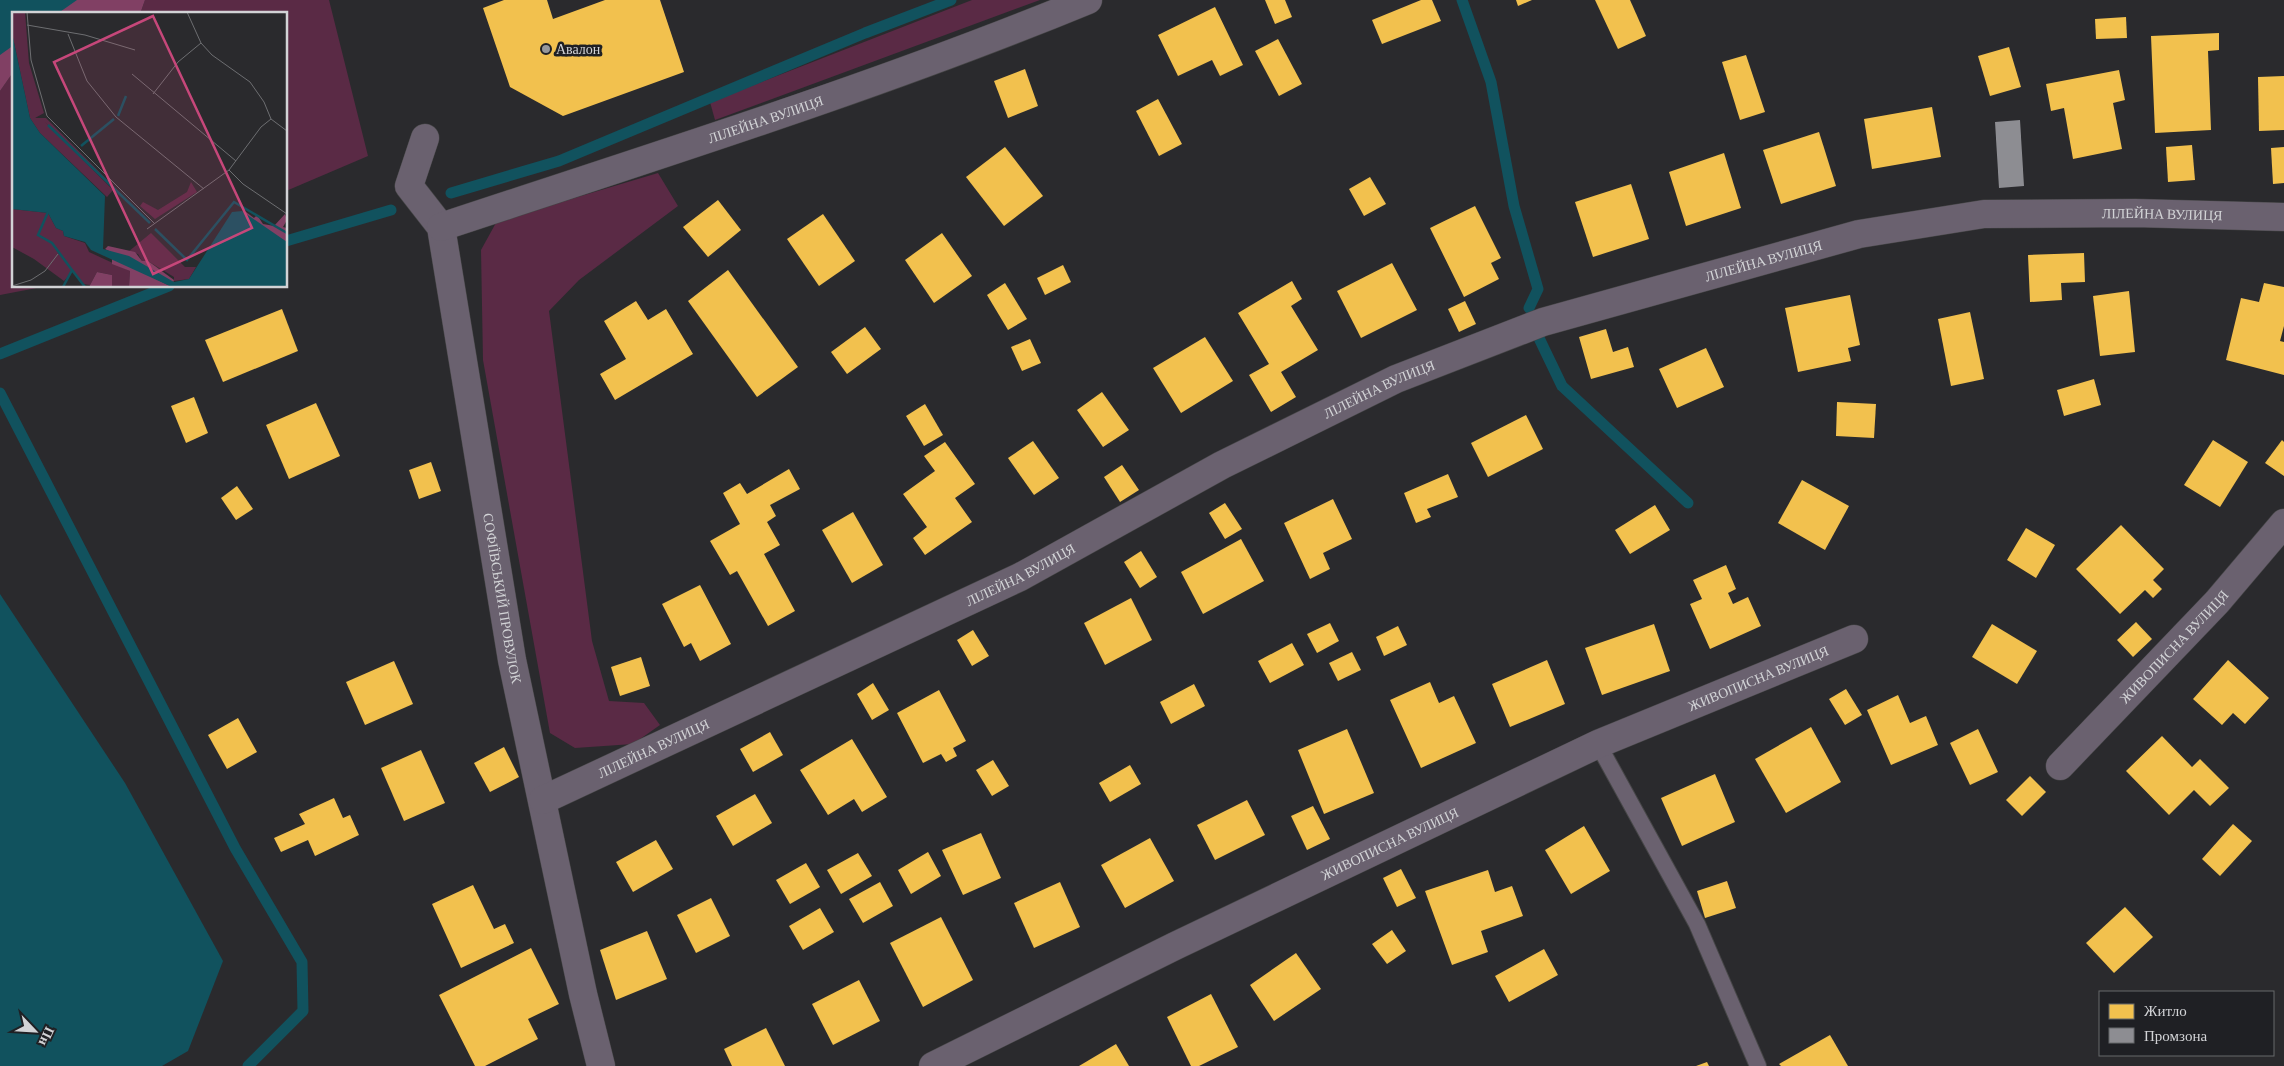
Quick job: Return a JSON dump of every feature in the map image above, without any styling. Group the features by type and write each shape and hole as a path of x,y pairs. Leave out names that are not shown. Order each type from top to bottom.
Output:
{"street":[{"name":"ЛІЛЕЙНА ВУЛИЦЯ","path":"441,227 730,132 987,41 1088,0"},
{"name":"СОФІЇВСЬКИЙ ПРОВУЛОК","path":"425,138 409,186 441,227 512,660 544,800 583,994 601,1066"},
{"name":"ЛІЛЕЙНА ВУЛИЦЯ","path":"544,800 779,688 1020,577 1222,465 1396,378 1543,322 1859,234 1984,214 2135,213 2284,217"},
{"name":"ЖИВОПИСНА ВУЛИЦЯ","path":"2060,766 2218,602 2284,523"},
{"name":"ЖИВОПИСНА ВУЛИЦЯ","path":"933,1066 1175,946 1598,744 1854,639"}],"lane":[{"path":"1598,744 1697,924 1758,1066"}],"shaded area":[{"path":"53,0 145,0 141,12 34,12"},
{"path":"145,0 329,0 368,156 288,190 288,12 141,12"},
{"path":"972,0 1040,0 715,120 710,102"},
{"path":"12,26 12,74 0,91 0,33"},
{"path":"12,74 12,288 37,288 0,295 0,91"},
{"path":"658,173 678,206 579,280 549,311 592,641 609,701 644,703 660,725 633,744 575,748 550,733 483,360 481,250 497,221"}],"water":[{"path":"0,0 77,0 60,12 12,12 12,46 0,55"},
{"path":"0,594 125,783 223,961 188,1051 162,1066 0,1066"}],"building: Житло":[{"path":"504,0 547,0 553,19 605,0 660,0 684,72 563,116 510,87 483,8"},
{"path":"1265,0 1285,0 1292,17 1275,24"},
{"path":"1421,0 1432,0 1441,21 1382,44 1372,20"},
{"path":"1516,0 1532,0 1518,6"},
{"path":"1595,0 1630,0 1646,36 1618,49"},
{"path":"1215,7 1243,65 1220,76 1212,60 1178,76 1158,35"},
{"path":"2126,17 2127,38 2096,39 2095,19"},
{"path":"2219,33 2219,50 2208,51 2211,130 2155,133 2151,36"},
{"path":"1278,39 1302,84 1279,96 1255,51"},
{"path":"2009,47 2021,87 1990,96 1978,56"},
{"path":"1746,55 1765,112 1740,120 1722,62"},
{"path":"1025,69 1038,106 1008,118 994,81"},
{"path":"2119,70 2125,100 2113,103 2122,149 2073,159 2064,108 2051,111 2046,84"},
{"path":"2284,76 2284,130 2259,131 2258,77"},
{"path":"1158,99 1182,144 1159,156 1136,111"},
{"path":"1932,107 1941,157 1872,169 1864,119"},
{"path":"1819,132 1836,186 1781,204 1763,150"},
{"path":"2192,145 2195,180 2168,182 2166,147"},
{"path":"1005,147 1043,196 1004,226 966,177"},
{"path":"2284,147 2284,183 2273,184 2271,148"},
{"path":"1724,153 1741,208 1686,226 1669,172"},
{"path":"1370,177 1386,204 1364,216 1349,189"},
{"path":"1631,184 1649,239 1593,257 1575,202"},
{"path":"718,200 741,230 708,257 683,227"},
{"path":"1475,206 1501,258 1491,263 1499,279 1464,297 1430,228"},
{"path":"823,214 855,261 819,286 787,239"},
{"path":"942,233 972,276 934,303 905,260"},
{"path":"2084,253 2085,282 2061,283 2062,300 2030,302 2028,255"},
{"path":"1392,263 1417,310 1361,338 1337,291"},
{"path":"1063,265 1071,282 1045,295 1037,278"},
{"path":"728,270 798,367 757,397 688,301"},
{"path":"1292,281 1302,299 1291,306 1318,350 1281,372 1296,397 1271,412 1249,375 1269,364 1238,313"},
{"path":"1005,283 1027,319 1008,330 987,295"},
{"path":"2264,283 2284,287 2284,326 2280,341 2284,342 2284,375 2226,360 2241,298 2259,302"},
{"path":"2129,291 2135,352 2100,356 2093,296"},
{"path":"1850,295 1860,345 1848,348 1851,361 1798,372 1785,308"},
{"path":"636,301 648,320 666,309 693,354 615,400 600,374 626,359 604,321"},
{"path":"1465,301 1476,324 1459,332 1448,309"},
{"path":"282,309 298,351 223,382 205,340"},
{"path":"1970,312 1984,379 1951,386 1938,319"},
{"path":"865,327 881,349 847,374 831,352"},
{"path":"1606,329 1613,352 1628,347 1634,367 1591,379 1579,337"},
{"path":"1205,337 1233,381 1181,413 1153,368"},
{"path":"1030,339 1041,363 1022,371 1011,347"},
{"path":"1706,348 1724,387 1677,408 1659,369"},
{"path":"2094,379 2101,405 2064,416 2057,390"},
{"path":"1102,392 1129,430 1103,447 1077,410"},
{"path":"194,397 208,433 186,443 171,406"},
{"path":"1837,402 1876,404 1874,438 1836,436"},
{"path":"316,403 340,456 289,479 266,425"},
{"path":"925,404 943,435 924,446 906,416"},
{"path":"1526,415 1543,449 1488,477 1471,443"},
{"path":"2213,440 2248,462 2220,507 2184,485"},
{"path":"2282,440 2284,442 2284,476 2265,463"},
{"path":"1033,441 1059,478 1034,495 1008,458"},
{"path":"945,442 975,484 955,498 972,522 925,555 913,538 927,527 903,494 935,471 924,456"},
{"path":"431,462 441,491 419,499 409,470"},
{"path":"1122,465 1139,490 1120,502 1104,477"},
{"path":"789,469 800,489 770,505 776,516 767,522 780,545 764,554 795,611 768,626 737,571 730,575 710,541 740,524 723,493 740,483 747,494"},
{"path":"1448,474 1458,497 1427,509 1431,517 1416,523 1404,493"},
{"path":"1802,480 1849,506 1825,550 1778,523"},
{"path":"237,486 253,509 236,520 221,498"},
{"path":"1333,499 1352,539 1323,553 1330,569 1310,579 1284,523"},
{"path":"1225,503 1242,529 1225,539 1209,513"},
{"path":"1655,505 1670,530 1630,554 1615,530"},
{"path":"853,512 883,565 852,583 822,530"},
{"path":"2121,525 2164,569 2153,580 2162,589 2153,598 2145,590 2120,614 2076,569"},
{"path":"2026,528 2055,545 2036,578 2007,560"},
{"path":"1241,539 1264,581 1203,614 1181,572"},
{"path":"1141,551 1157,577 1140,588 1124,562"},
{"path":"1726,565 1736,589 1728,593 1733,604 1748,597 1761,626 1710,649 1690,604 1702,599 1693,580"},
{"path":"700,585 731,644 700,661 691,643 684,647 662,604"},
{"path":"1131,598 1152,640 1105,665 1084,623"},
{"path":"2136,622 2152,639 2133,657 2117,640"},
{"path":"1330,623 1339,641 1317,653 1307,634"},
{"path":"1654,624 1670,671 1602,695 1585,648"},
{"path":"1992,624 2037,651 2017,684 1972,657"},
{"path":"1398,626 1407,645 1384,656 1376,637"},
{"path":"973,630 989,656 972,666 957,640"},
{"path":"1292,643 1304,665 1270,683 1258,661"},
{"path":"1352,652 1361,670 1338,681 1329,663"},
{"path":"641,657 650,686 620,696 611,667"},
{"path":"1547,660 1565,704 1510,727 1492,684"},
{"path":"2228,660 2269,698 2245,724 2233,713 2222,725 2193,699"},
{"path":"394,661 413,704 365,725 346,682"},
{"path":"1430,682 1439,703 1454,696 1476,743 1421,768 1390,700"},
{"path":"873,683 889,710 872,720 857,694"},
{"path":"1194,684 1205,706 1171,724 1160,702"},
{"path":"1846,689 1862,715 1845,725 1829,699"},
{"path":"939,690 966,741 953,748 957,756 946,762 941,754 923,763 897,713"},
{"path":"1898,695 1910,723 1926,716 1938,745 1891,765 1867,710"},
{"path":"238,718 257,752 227,769 208,735"},
{"path":"1811,727 1841,782 1786,813 1755,759"},
{"path":"1347,729 1374,793 1324,814 1298,750"},
{"path":"1978,729 1998,772 1970,785 1950,743"},
{"path":"770,732 783,755 753,772 740,749"},
{"path":"2162,736 2192,767 2200,759 2229,788 2210,806 2194,790 2169,815 2126,771"},
{"path":"852,739 887,797 862,812 854,799 828,815 800,770"},
{"path":"504,747 519,777 490,792 474,763"},
{"path":"421,750 445,803 404,821 381,768"},
{"path":"993,760 1009,786 992,796 976,770"},
{"path":"1130,765 1141,784 1110,802 1099,783"},
{"path":"1715,774 1735,822 1682,846 1661,798"},
{"path":"2030,776 2046,792 2022,816 2006,800"},
{"path":"755,794 772,823 733,846 716,816"},
{"path":"334,798 343,818 350,815 359,835 315,856 308,840 281,852 274,838 305,824 299,814"},
{"path":"1247,800 1265,835 1215,860 1197,825"},
{"path":"1313,806 1330,839 1307,850 1291,816"},
{"path":"2233,824 2252,841 2220,876 2202,859"},
{"path":"1584,826 1610,871 1571,894 1545,850"},
{"path":"981,833 1001,878 963,895 942,850"},
{"path":"1150,838 1174,881 1125,908 1101,865"},
{"path":"656,840 673,869 633,892 616,862"},
{"path":"928,852 941,876 911,894 898,870"},
{"path":"858,853 872,876 841,894 827,870"},
{"path":"806,863 820,887 790,904 776,880"},
{"path":"1401,869 1416,898 1397,907 1383,878"},
{"path":"1488,870 1495,892 1512,886 1523,916 1481,931 1488,952 1452,965 1425,891"},
{"path":"1727,881 1736,908 1705,918 1697,891"},
{"path":"880,882 893,906 863,923 849,899"},
{"path":"1060,882 1080,927 1034,948 1014,903"},
{"path":"473,885 494,929 505,924 514,943 461,968 432,904"},
{"path":"711,898 730,936 696,953 677,915"},
{"path":"2125,907 2153,937 2114,973 2086,943"},
{"path":"820,908 834,932 803,950 789,926"},
{"path":"941,917 973,980 923,1007 890,943"},
{"path":"1392,930 1406,951 1387,964 1372,944"},
{"path":"647,931 667,979 616,1000 600,950"},
{"path":"531,948 559,1004 528,1019 538,1039 485,1066 475,1066 439,995"},
{"path":"1544,949 1558,975 1509,1002 1495,976"},
{"path":"1296,953 1321,989 1274,1021 1250,985"},
{"path":"859,980 880,1021 833,1045 812,1004"},
{"path":"1211,994 1238,1047 1199,1066 1191,1066 1167,1017"},
{"path":"766,1028 785,1066 732,1066 724,1049"},
{"path":"1830,1035 1848,1066 1781,1066 1779,1064"},
{"path":"1116,1044 1129,1066 1079,1066"},
{"path":"1707,1062 1709,1066 1696,1066"}],"building: Промзона":[{"path":"2020,120 2024,186 1999,188 1995,122"}],"waterway":[{"path":"451,193 559,161 865,33 951,0"},
{"path":"1462,0 1491,82 1514,206 1538,289 1529,308"},
{"path":"288,240 391,210"},
{"path":"0,354 164,288"},
{"path":"1538,336 1562,386 1688,503"},
{"path":"0,393 235,848 302,962 303,1011 248,1066"}],"place":[{"name":"Авалон","path":"546,49"}]}
